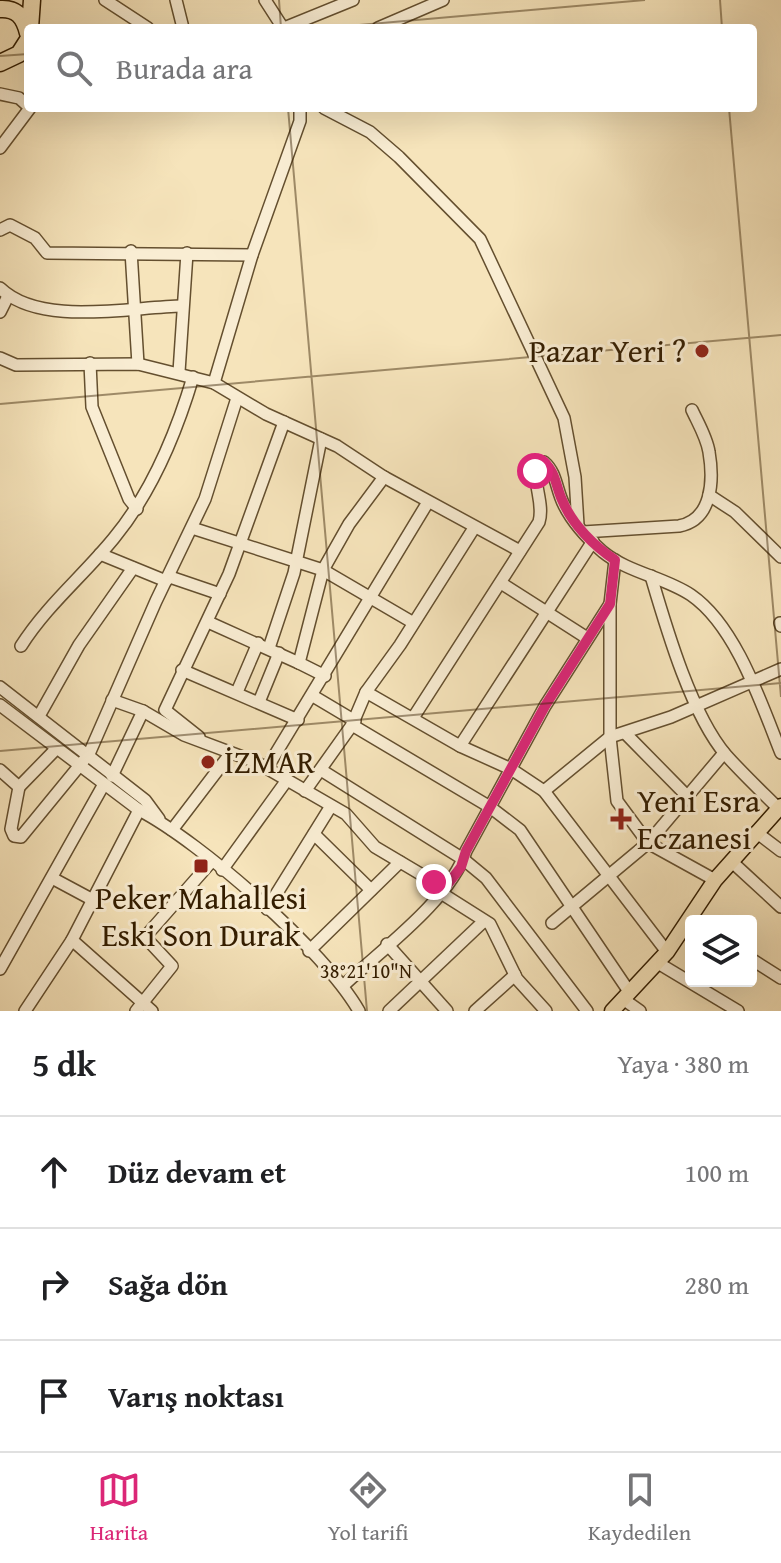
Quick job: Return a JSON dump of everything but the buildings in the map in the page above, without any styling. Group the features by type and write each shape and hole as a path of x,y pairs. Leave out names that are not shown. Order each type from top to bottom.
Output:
{"highway":[{"path":"30,24 32,0"},
{"path":"0,9 13,9 25,24"},
{"path":"0,63 19,54 24,46"}],"main road":[{"path":"693,915 715,880 780,808"},
{"path":"612,1011 663,957 685,927"}],"street":[{"path":"105,0 142,24"},
{"path":"176,0 182,24"},
{"path":"265,0 281,24"},
{"path":"294,24 353,0"},
{"path":"387,24 443,0"},
{"path":"0,94 19,98 24,102"},
{"path":"0,148 25,112"},
{"path":"214,383 252,255 300,121 300,112"},
{"path":"332,112 370,132 480,239 564,418 575,477 580,529"},
{"path":"0,230 10,225 35,238 47,253 131,251 252,255"},
{"path":"131,251 138,364"},
{"path":"179,372 187,253"},
{"path":"0,312 4,292 40,310 182,306"},
{"path":"0,358 16,365 138,364 214,383 237,398 321,439 474,528 520,551"},
{"path":"90,363 92,407 129,499 137,509"},
{"path":"21,646 39,617 100,554 137,509 178,428 193,377"},
{"path":"57,748 19,787 11,829 21,837 82,767 89,754 205,499 237,398"},
{"path":"580,529 694,523 702,517 709,495 709,450 692,410"},
{"path":"284,422 240,546 208,622 165,710 200,738 267,768 331,806 360,826 375,847 434,882 441,893 490,924 515,975 543,1010"},
{"path":"259,702 269,648 297,560 321,439"},
{"path":"413,718 539,522 543,509 535,471 539,463 544,462 551,468 563,504 580,529 593,541 615,560 690,595 720,621 781,753"},
{"path":"299,663 323,570 349,524 384,477"},
{"path":"709,495 735,512 781,557"},
{"path":"267,768 428,502"},
{"path":"192,528 240,546 323,570 412,622"},
{"path":"305,791 354,723 366,692 474,528"},
{"path":"460,746 593,541"},
{"path":"100,554 133,568 220,594"},
{"path":"615,560 610,604 610,737 617,801 648,843 715,880"},
{"path":"39,716 79,645 133,568"},
{"path":"651,576 674,652 724,753 780,808"},
{"path":"501,583 587,638"},
{"path":"344,985 441,893 587,638 610,604"},
{"path":"208,622 325,676"},
{"path":"237,692 269,648"},
{"path":"544,791 610,737 699,705 781,669"},
{"path":"182,670 298,720"},
{"path":"0,687 89,754 108,780 139,810 162,822 267,909 344,985 359,1011"},
{"path":"366,692 460,746 511,769 544,791 663,957 738,1011"},
{"path":"313,696 490,807 520,830 573,906 626,996 640,1011"},
{"path":"112,700 143,711 184,735 200,738"},
{"path":"0,705 82,767 145,800 162,822"},
{"path":"0,969 108,780 143,711"},
{"path":"625,733 686,795"},
{"path":"552,923 648,843 724,753"},
{"path":"172,830 230,754"},
{"path":"0,770 19,787"},
{"path":"321,770 463,859 486,878 587,1011"},
{"path":"222,870 287,780"},
{"path":"267,909 331,806"},
{"path":"25,1011 72,940 139,810"},
{"path":"756,832 781,851"},
{"path":"314,834 371,890"},
{"path":"731,861 781,907"},
{"path":"72,940 144,1008 172,966 145,937 211,862"},
{"path":"309,951 400,862"},
{"path":"52,878 93,900"},
{"path":"389,1011 484,921"},
{"path":"387,944 447,1011"},
{"path":"757,963 781,978"},
{"path":"475,1011 515,975"}],"place":[{"name":"Pazar Yeri ?","path":"702,351"},
{"name":"İZMAR","path":"208,762"},
{"name":"Yeni Esra Eczanesi","path":"621,819"},
{"name":"Peker Mahallesi Eski Son Durak","path":"201,866"}],"route":[{"path":"434,882 441,893 461,867 466,851 545,706 610,604 615,560 578,526 563,504 551,468 544,462 539,463 535,471"}]}
